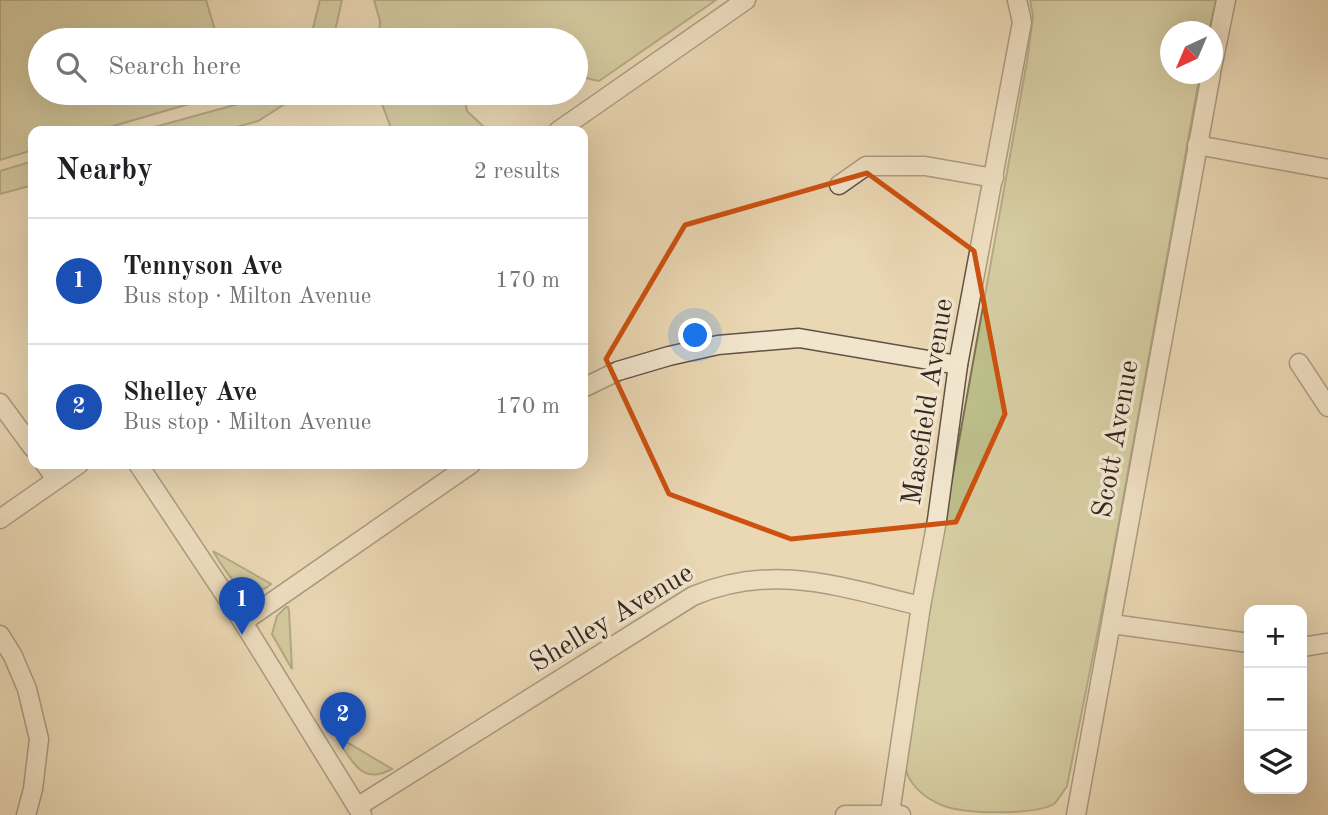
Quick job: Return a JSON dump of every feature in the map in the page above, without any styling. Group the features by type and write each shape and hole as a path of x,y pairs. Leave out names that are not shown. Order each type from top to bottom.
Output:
{"street":[{"path":"565,126 746,0"},
{"name":"Masefield Avenue","path":"896,814 921,606 937,520 958,365 1022,22 1017,0"},
{"path":"1222,21 1226,0"},
{"name":"Scott Avenue","path":"1076,815 1209,84"},
{"path":"1197,145 1328,169"},
{"path":"839,185 866,166 925,166 994,178"},
{"path":"588,386 618,371 669,356 718,345 799,338 958,365"},
{"path":"1299,363 1328,407"},
{"path":"0,403 28,441"},
{"path":"49,469 56,479"},
{"path":"0,519 71,469"},
{"path":"141,469 243,622 360,811"},
{"path":"243,622 464,469"},
{"name":"Shelley Avenue","path":"360,811 693,596 719,585 767,578 810,580 921,606"},
{"path":"1112,624 1244,642"},
{"path":"0,635 13,656 27,689 39,739 33,789 26,815"},
{"path":"1307,645 1328,643"},
{"path":"845,815 896,814"}],"highlighted area":[{"path":"867,173 974,251 1005,414 956,522 791,539 669,494 606,359 685,225"}],"green space":[{"path":"0,0 206,0 214,28 28,28 28,105 186,105 113,126 28,126 28,152 0,160"},
{"path":"320,0 342,0 336,28 313,28"},
{"path":"374,0 716,0 599,81 588,79 588,28 380,28"},
{"path":"1030,0 1216,0 1211,21 1160,21 1160,84 1198,84 1112,560 1067,786 1054,804 1045,808 1018,812 986,812 947,807 925,796 909,778 905,752 1033,16"},
{"path":"234,105 283,105 258,121 240,126 158,126"},
{"path":"382,105 466,105 467,111 483,126 390,126"},
{"path":"28,163 28,186 0,194 0,171"},
{"path":"213,551 271,584 260,590 243,588 229,576"},
{"path":"286,607 289,611 292,669 272,634 277,616"},
{"path":"340,738 392,769 373,775 365,773 353,763 337,739"}],"place":[{"name":"Tennyson Ave","path":"242,635"},
{"name":"Shelley Ave","path":"343,750"}]}
